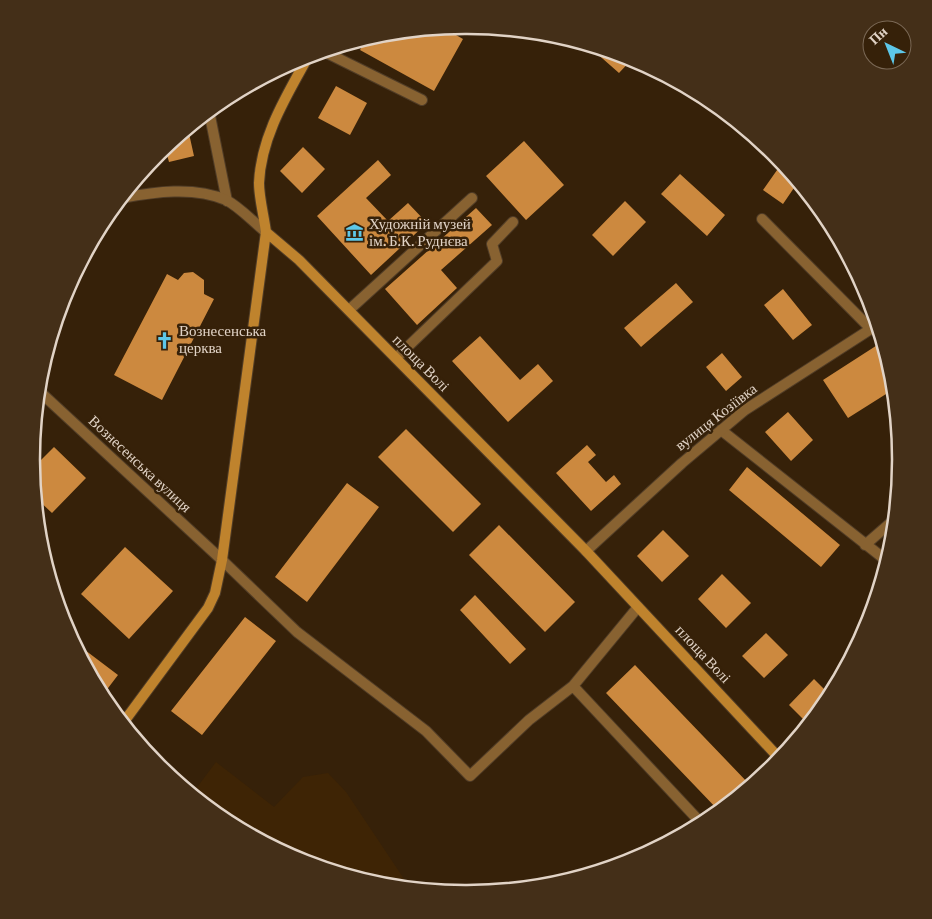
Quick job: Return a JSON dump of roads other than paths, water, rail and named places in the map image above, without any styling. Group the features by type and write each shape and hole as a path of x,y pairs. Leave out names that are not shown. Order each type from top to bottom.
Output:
{"main road":[{"path":"127,718 208,608 215,593 222,560 266,232 259,184 270,131 303,66"},
{"name":"площа Волі","path":"266,232 299,260 586,551 774,753"}],"street":[{"path":"331,55 422,100"},
{"path":"211,119 227,201"},
{"path":"131,197 178,192 202,194 227,201 266,232"},
{"path":"349,310 472,198"},
{"path":"762,219 868,322"},
{"path":"396,358 497,261 492,244 513,222"},
{"name":"вулиця Козіївка","path":"586,551 682,462 745,410 871,329"},
{"name":"Вознесенська вулиця","path":"45,397 297,632 426,731 470,776 530,720 573,686"},
{"path":"721,430 880,557"},
{"path":"865,546 886,527"},
{"path":"638,607 573,686 696,817"}],"place":[{"name":"Художній музей ім. Б.К. Руднєва","path":"355,233"},
{"name":"Вознесенська церква","path":"165,340"}]}
